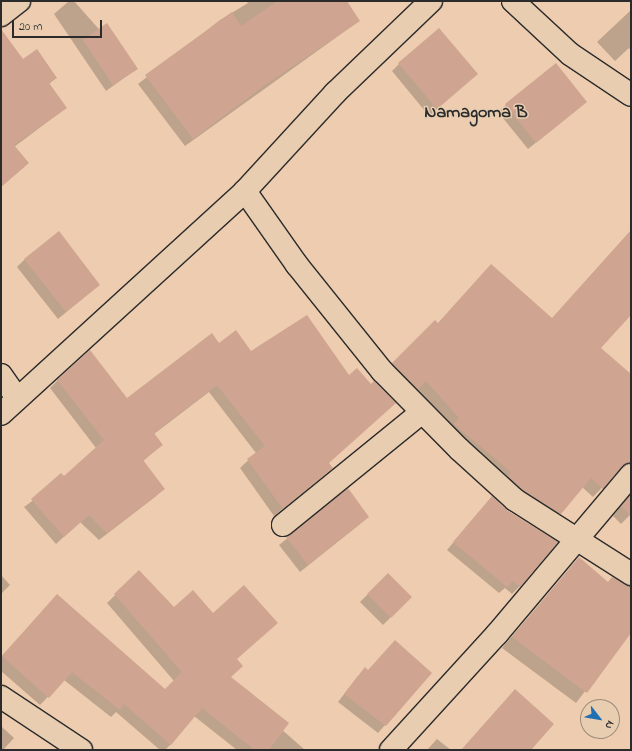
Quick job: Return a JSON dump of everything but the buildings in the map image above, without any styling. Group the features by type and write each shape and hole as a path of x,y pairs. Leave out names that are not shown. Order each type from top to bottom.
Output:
{"street":[{"path":"1,15 20,1"},
{"path":"1,414 245,191 335,93 432,1"},
{"path":"513,1 570,54 631,94"},
{"path":"245,191 316,289 382,372 422,412 516,500 631,574"},
{"path":"1,375 18,398"},
{"path":"282,525 422,412"},
{"path":"391,750 497,634 631,475"},
{"path":"1,697 81,750"}],"district":[{"name":"Namagoma B","path":"476,113"}]}
